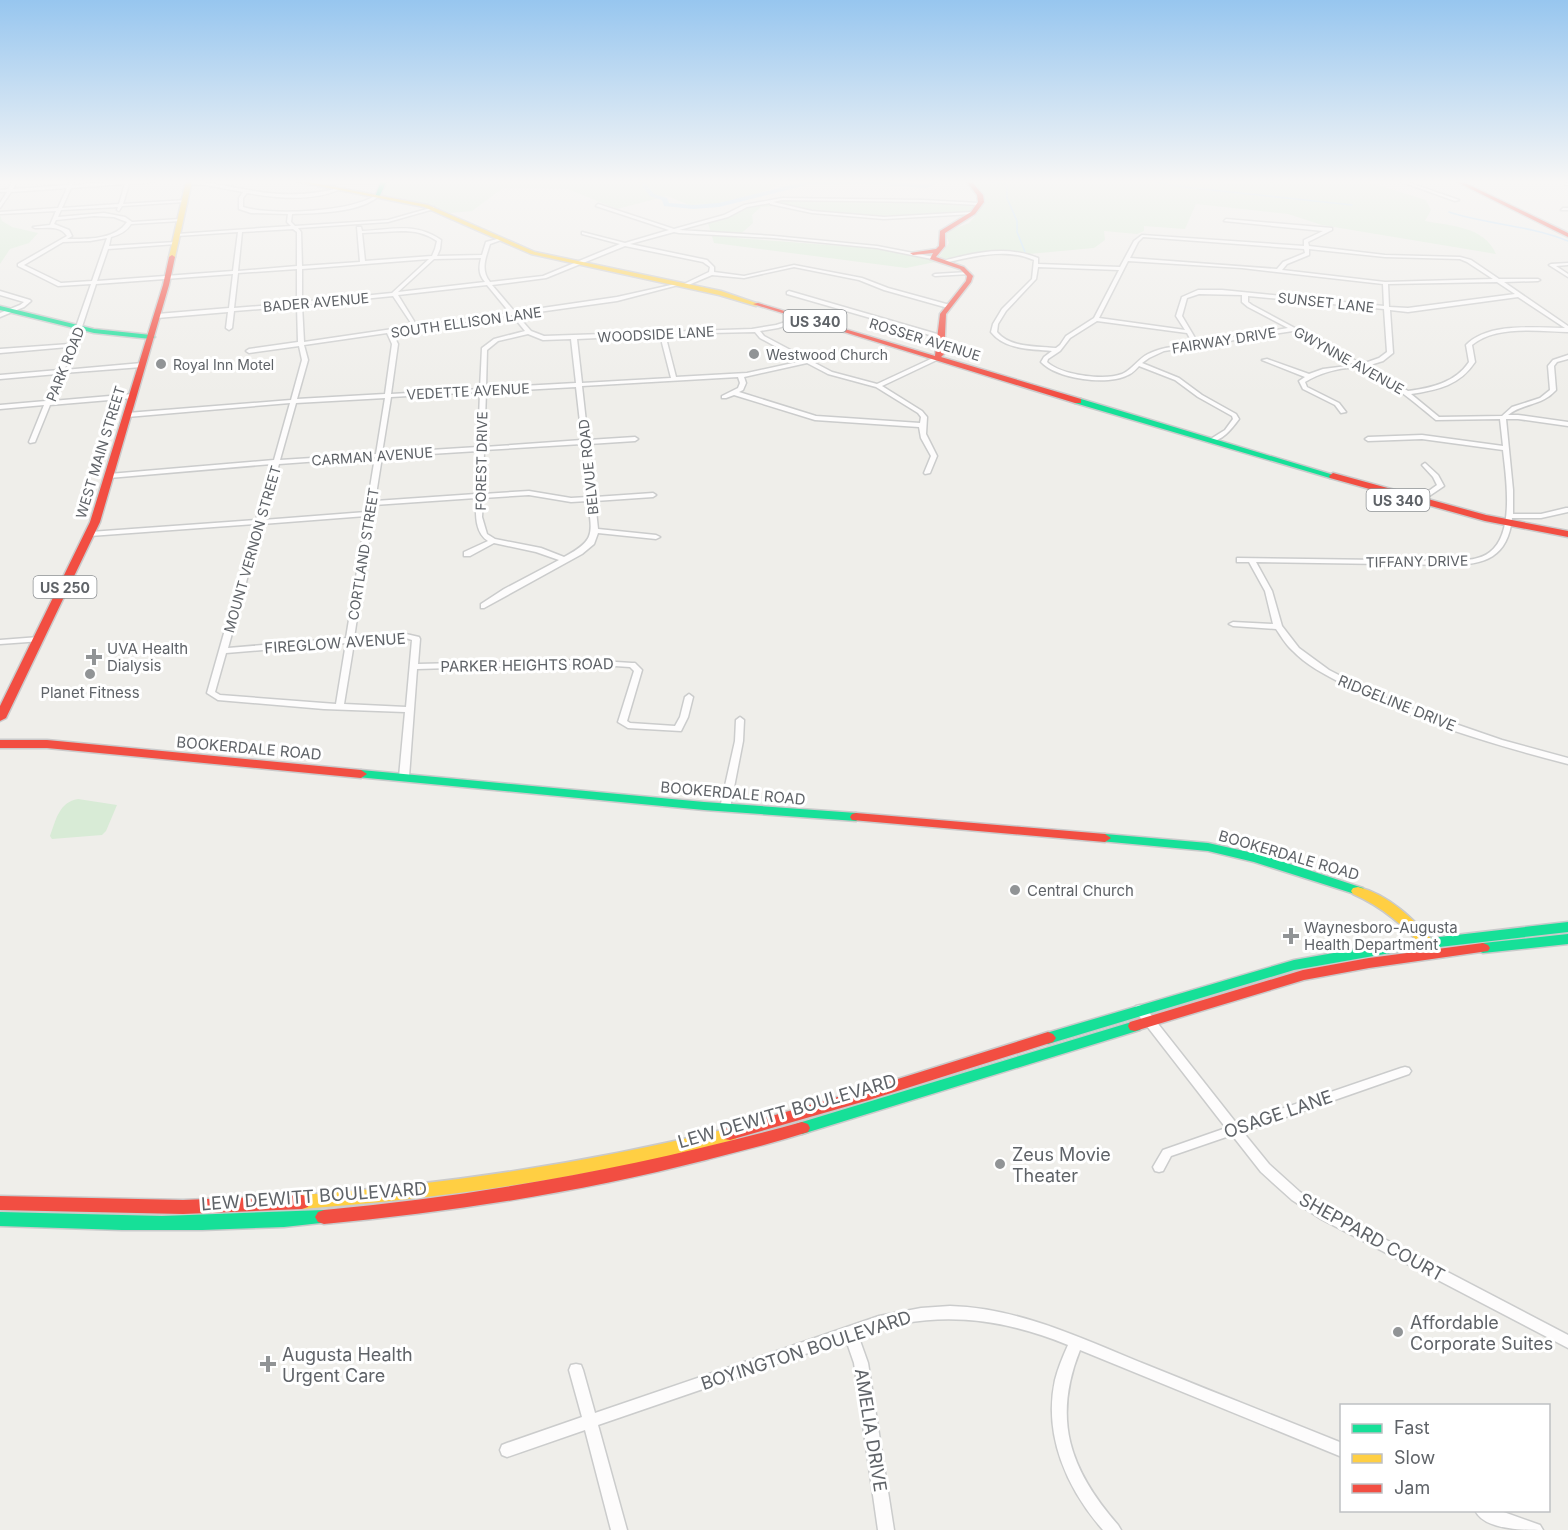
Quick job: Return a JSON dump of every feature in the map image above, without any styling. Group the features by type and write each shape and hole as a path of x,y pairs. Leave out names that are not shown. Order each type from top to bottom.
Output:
{"main road":[{"name":"WEST MAIN STREET","path":"0,718 90,534 157,316 173,252"},
{"name":"ROSSER AVENUE","path":"533,252 683,284 805,318 1415,502 1568,537"},
{"path":"937,257 939,252"},
{"path":"913,253 937,257 968,273 969,281 943,314 940,354 937,358"},
{"path":"4,311 111,338 150,339"},
{"name":"BOOKERDALE ROAD","path":"0,744 48,744 725,808 997,828 1221,849 1318,877 1369,895 1405,918 1434,952"},
{"name":"LEW DEWITT BOULEVARD","path":"0,1203 73,1208 229,1207 348,1200 433,1191 588,1166 728,1134 1140,1009 1294,965 1352,952 1568,927"},
{"name":"LEW DEWITT BOULEVARD","path":"0,1219 62,1223 225,1223 345,1215 432,1206 590,1181 733,1148 1303,975 1360,963 1434,952 1568,939"}],"street":[{"path":"44,252 20,266 54,283 69,286 484,256"},
{"name":"PARK ROAD","path":"32,442 73,345 105,252"},
{"path":"229,328 237,252"},
{"name":"MOUNT VERNON STREET","path":"299,252 302,344 305,360 211,693 215,696 410,710"},
{"path":"362,252 363,263"},
{"path":"417,329 394,295 433,258 435,252"},
{"path":"485,252 481,270 488,284 528,332"},
{"name":"BADER AVENUE","path":"157,316 394,295 544,277 605,252"},
{"path":"665,252 705,261 712,267 711,273 744,277 778,268 797,267 860,279 886,289 948,306"},
{"path":"1130,252 1096,319 1189,332"},
{"path":"1278,271 1285,263 1305,256 1308,252"},
{"path":"1349,252 1385,256 1456,257 1470,261 1568,329"},
{"path":"937,257 1006,253 1032,256 1037,260 1034,279 1002,312 995,323 994,334 1008,342 1058,350"},
{"path":"1127,259 1278,271 1385,283 1538,280"},
{"path":"1568,264 1551,266 1568,276"},
{"path":"1036,265 1122,269"},
{"name":"SOUTH ELLISON LANE","path":"249,351 516,315 627,297 683,284 711,273"},
{"path":"935,275 968,273"},
{"path":"1344,412 1337,404 1305,388 1302,381 1326,370 1361,365 1381,359 1391,350 1385,283"},
{"name":"SUNSET LANE","path":"1196,344 1179,316 1186,296 1208,291 1387,309 1419,310 1520,295"},
{"path":"0,293 28,301 25,305 4,311"},
{"path":"789,293 942,337"},
{"name":"GWYNNE AVENUE","path":"1245,294 1244,299 1247,304 1361,365 1407,393 1436,418 1445,420 1522,417 1568,424"},
{"name":"WOODSIDE LANE","path":"528,332 543,338 574,338 757,331 779,327 805,318"},
{"name":"FAIRWAY DRIVE","path":"1096,319 1068,336 1058,350 1046,358 1044,362 1049,368 1065,374 1118,377 1128,373 1145,357 1163,350 1295,329"},
{"path":"1407,393 1448,383 1462,375 1472,362 1469,345 1474,339 1483,335 1499,332 1568,329"},
{"path":"757,331 762,337 832,375 878,386 920,412 924,417 921,435 934,456 927,473"},
{"name":"CORTLAND STREET","path":"340,706 395,347 389,332"},
{"name":"FOREST DRIVE","path":"493,541 484,535 479,517 485,347 496,340 528,332"},
{"path":"662,333 674,379"},
{"name":"BELVUE ROAD","path":"484,606 507,591 566,560 591,542 594,531 592,499 574,338"},
{"path":"0,351 73,345"},
{"path":"1566,510 1510,522 1503,418 1511,410 1548,396 1553,390 1551,366 1556,361 1568,357"},
{"path":"878,386 937,358"},
{"path":"1265,360 1309,376"},
{"name":"VEDETTE AVENUE","path":"127,415 294,401 758,374 808,361"},
{"path":"1138,363 1177,379 1195,393 1234,414 1236,419 1231,427 1211,441"},
{"path":"0,377 142,365"},
{"path":"724,398 743,386 740,375"},
{"path":"735,393 787,411 823,420 921,425"},
{"path":"0,407 133,396"},
{"path":"1368,439 1422,437 1505,448"},
{"name":"CARMAN AVENUE","path":"109,476 277,462 635,439"},
{"path":"1415,502 1441,486 1439,480 1425,465"},
{"path":"372,503 529,493 564,500 652,495"},
{"path":"90,534 370,514"},
{"name":"TIFFANY DRIVE","path":"1240,560 1463,563 1495,553 1502,545 1510,522"},
{"path":"594,531 656,537"},
{"path":"467,554 493,541 538,550 566,560"},
{"name":"RIDGELINE DRIVE","path":"1251,560 1268,590 1277,627 1307,660 1344,683 1484,737 1568,760"},
{"path":"1233,624 1277,627"},
{"name":"FIREGLOW AVENUE","path":"222,651 413,638 417,642 404,777"},
{"path":"0,642 39,639"},
{"name":"PARKER HEIGHTS ROAD","path":"413,667 585,662 632,665 638,670 622,722 628,725 678,729 689,697"},
{"path":"725,808 739,741 740,720"},
{"name":"SHEPPARD COURT","path":"1140,1009 1161,1039 1265,1168 1303,1200 1568,1342"},
{"name":"OSAGE LANE","path":"1159,1167 1167,1153 1405,1071"},
{"path":"728,1134 733,1148"},
{"name":"BOYINGTON BOULEVARD","path":"507,1450 879,1322 921,1313 967,1313 1023,1323 1076,1342 1340,1450"},
{"name":"AMELIA DRIVE","path":"850,1332 861,1363 886,1530"},
{"path":"1076,1342 1062,1380 1059,1398 1061,1433 1079,1486 1113,1530"},
{"path":"576,1370 619,1530"},
{"path":"1485,1512 1535,1530"}],"green space":[{"path":"0,252 8,252 0,264"},
{"path":"786,252 895,252 927,258 939,257 942,252 982,252 906,268"},
{"path":"1015,252 1046,252 1029,254"},
{"path":"78,799 117,805 106,831 102,835 52,839 50,836 62,808"}],"traffic: fast":[{"path":"0,308 94,331 151,337"},
{"path":"1078,401 1333,476"},
{"path":"361,774 704,806 856,817"},
{"path":"1105,838 1208,847 1257,858 1358,891"},
{"path":"1048,1038 1294,965 1396,947 1568,927"},
{"path":"1483,948 1568,939"},
{"path":"802,1128 1135,1026"},
{"path":"0,1219 162,1223 324,1217"}],"traffic: slow":[{"path":"172,257 173,252"},
{"path":"532,252 721,293 756,304"},
{"path":"1358,891 1389,907 1431,947"},
{"path":"302,1202 464,1186 571,1170 730,1134"}],"traffic: jam":[{"path":"913,253 920,252"},
{"path":"937,252 932,258 962,268 970,276 969,281 943,314 940,354 937,358"},
{"path":"0,718 95,522 166,285 172,257"},
{"path":"756,304 1078,401"},
{"path":"1333,476 1485,518 1568,534"},
{"path":"0,744 47,744 361,774"},
{"path":"856,817 1105,838"},
{"path":"1135,1026 1303,975 1369,963 1483,948"},
{"path":"730,1134 869,1094 1048,1038"},
{"path":"324,1217 445,1204 625,1173 802,1128"},
{"path":"0,1203 183,1207 302,1202"}],"place":[{"name":"Westwood Church","path":"754,354"},
{"name":"Royal Inn Motel","path":"161,364"},
{"name":"UVA Health Dialysis","path":"94,657"},
{"name":"Planet Fitness","path":"90,674"},
{"name":"Central Church","path":"1015,890"},
{"name":"Waynesboro-Augusta Health Department","path":"1291,936"},
{"name":"Zeus Movie Theater","path":"1000,1164"},
{"name":"Affordable Corporate Suites","path":"1398,1332"},
{"name":"Augusta Health Urgent Care","path":"268,1364"}]}
